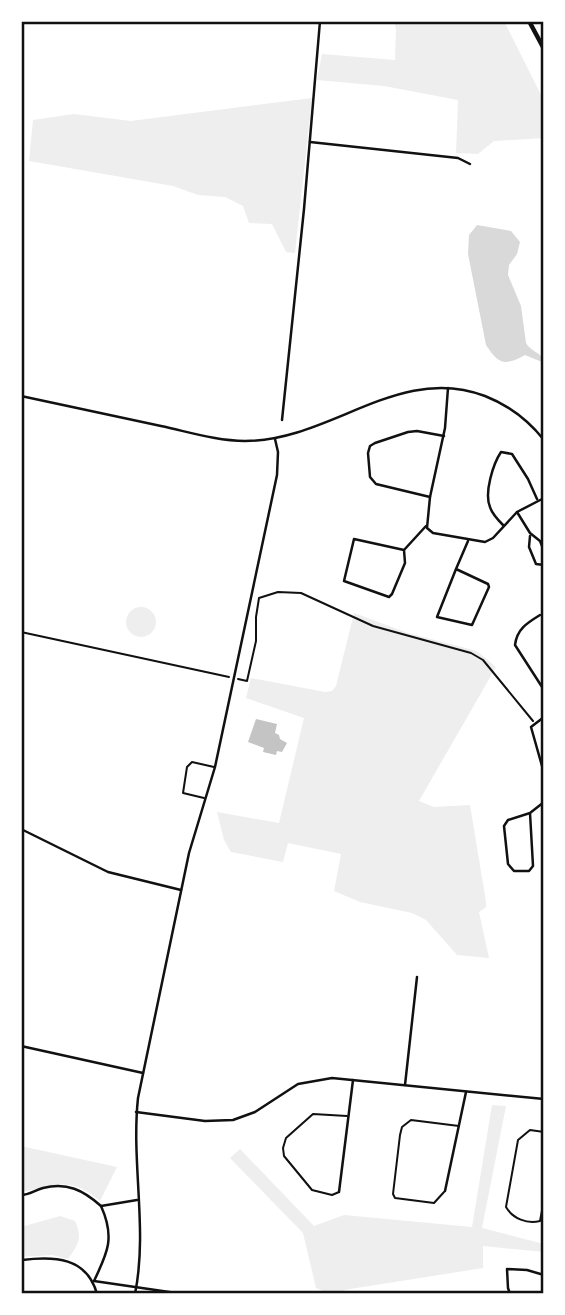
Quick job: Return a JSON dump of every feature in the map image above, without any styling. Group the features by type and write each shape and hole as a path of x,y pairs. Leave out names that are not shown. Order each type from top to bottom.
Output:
{"main road":[{"path":"529,21 544,49"}],"street":[{"path":"282,420 320,21"},
{"path":"310,142 458,158 470,164"},
{"path":"404,550 354,539 344,581 389,597 405,563 404,550 426,526 444,436 448,388"},
{"path":"21,396 221,439 275,439 304,432 404,391 448,388 496,400 523,418 544,440"},
{"path":"430,497 376,484 370,477 368,453 370,446 375,443 408,432 444,436"},
{"path":"135,1294 139,1251 134,1130 136,1112 181,890 215,767 277,475 278,452 275,439"},
{"path":"503,525 492,511 488,498 501,452 512,454 528,479 537,500"},
{"path":"426,526 433,533 468,541 487,541 517,512 544,498"},
{"path":"517,512 530,533 540,541 544,551"},
{"path":"530,533 529,547 536,564 544,565"},
{"path":"456,569 488,584 489,587 471,625 437,617 456,569 468,541"},
{"path":"540,615 523,626 515,645 544,690"},
{"path":"544,717 531,727 544,773"},
{"path":"530,813 533,866 529,871 514,871 508,864 504,826 508,820 530,813 544,802"},
{"path":"21,829 108,872 181,890"},
{"path":"405,1085 417,977"},
{"path":"21,1046 143,1073"},
{"path":"136,1112 226,1122 255,1112 288,1089 304,1082 332,1078 544,1099"},
{"path":"339,1192 353,1080"},
{"path":"445,1191 466,1091"},
{"path":"21,1195 53,1186 64,1186 88,1194 101,1206 109,1227 110,1240 94,1281 97,1294"},
{"path":"101,1206 137,1200"},
{"path":"22,1260 60,1258 75,1265 94,1281 183,1294"},
{"path":"510,1294 507,1269 527,1270 544,1275"}],"lane":[{"path":"205,799 183,793 187,767 192,762 215,767"},
{"path":"339,1192 332,1195 312,1191 287,1163 283,1148 286,1138 313,1114 348,1116"},
{"path":"445,1191 434,1203 395,1198 393,1194 402,1127 411,1120 460,1126"},
{"path":"544,1132 530,1130 518,1140 506,1207 515,1218 537,1222 540,1221 544,1200"}],"path":[{"path":"21,632 247,681 256,641 259,598 278,592 299,593 319,599 373,626 477,656 487,664 535,723"}],"shaded area":[{"path":"394,21 504,21 544,101 544,138 494,141 478,154 456,153 458,100 384,86 317,80 322,54 395,60"},
{"path":"312,98 295,253 286,252 272,224 249,223 243,206 225,197 198,195 173,186 29,161 33,120 74,114 131,121"},
{"path":"477,225 511,231 520,242 517,254 509,265 508,275 521,306 526,343 543,358 542,362 525,355 503,362 495,357 486,345 468,254 469,235"},
{"path":"141,607 147,608 155,616 155,628 147,636 141,637 135,636 127,628 126,622 127,616 135,608"},
{"path":"354,613 408,633 477,651 496,667 419,801 434,807 470,805 486,902 486,907 479,912 489,958 457,955 426,920 412,913 360,902 334,891 341,854 288,843 283,862 231,852 224,840 217,812 279,823 304,718 246,698 251,678 332,691 336,686"},
{"path":"492,1105 506,1106 482,1228 544,1244 544,1252 483,1246 483,1268 344,1290 344,1294 330,1294 316,1288 303,1233 230,1158 240,1149 314,1226 344,1215 472,1227"},
{"path":"21,1146 117,1167 100,1201 71,1185 53,1185 21,1192"},
{"path":"60,1216 75,1221 79,1232 77,1245 68,1259 52,1255 21,1257 21,1227"}],"building":[{"path":"256,719 277,724 275,733 287,743 282,752 277,751 276,755 263,752 264,748 248,742"}]}
